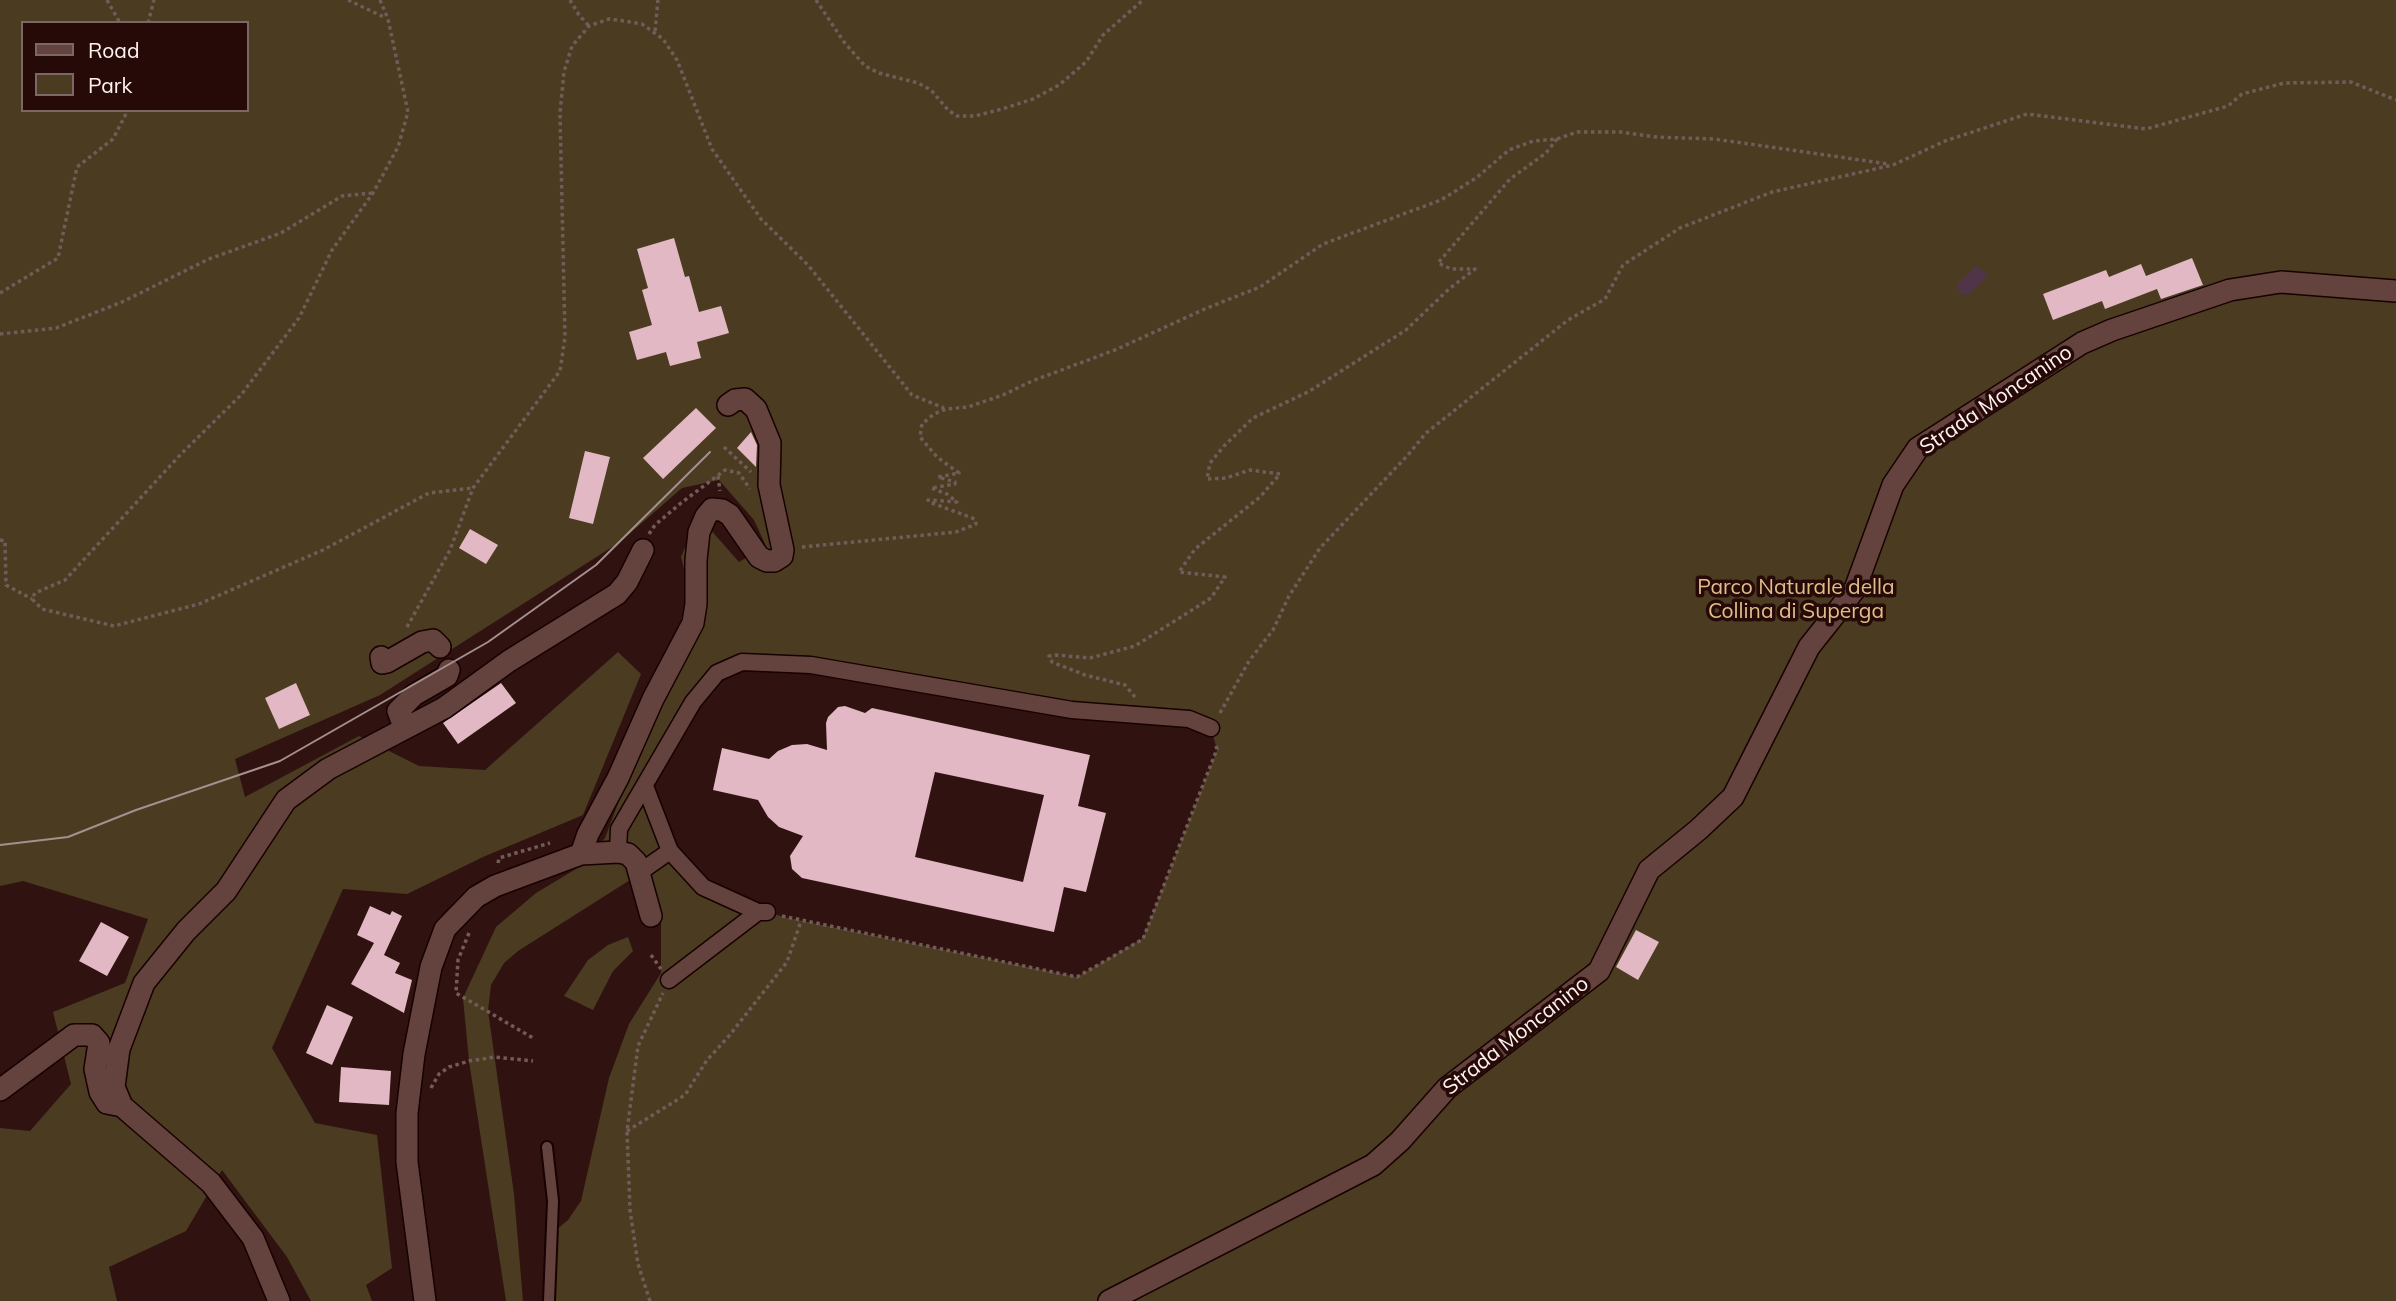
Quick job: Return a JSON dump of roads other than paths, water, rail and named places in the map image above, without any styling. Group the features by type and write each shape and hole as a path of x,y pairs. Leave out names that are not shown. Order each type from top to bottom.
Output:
{"street":[{"name":"Strada Moncanino","path":"1109,1301 1373,1165 1400,1141 1447,1088 1598,971 1648,870 1698,830 1733,797 1809,647 1855,589 1893,485 1918,448 2082,343 2112,330 2230,290 2281,282 2396,291"},
{"path":"581,854 663,680 693,623 697,546 699,532 706,516 712,509 722,510 730,515 759,557 767,561 779,560 783,550 769,485 770,443 756,409 745,399 735,400 727,405"},
{"path":"279,1301 253,1238 211,1183 122,1106 114,1087 119,1049 144,983 186,930 226,891 286,800 328,769 444,708 539,641 617,594 627,582 643,550"},
{"path":"381,656 382,663 387,662 422,642 433,640 440,647"},
{"path":"425,1301 407,1162 407,1113 414,1054 431,967 445,929 475,897 495,886 617,842 645,786 693,702 718,673 742,662 811,665 1072,710 1189,719 1212,728"},
{"path":"412,725 401,719 398,711 414,695 447,676 449,670"},
{"path":"645,786 670,851 703,887 762,912 669,980"},
{"path":"617,842 636,862 651,916"},
{"path":"640,872 670,851"},
{"path":"0,1090 74,1035 92,1035 99,1043 95,1069 100,1092 107,1103 122,1106"}],"lane":[{"path":"547,1147 553,1201 549,1301"}],"tram line":[{"path":"0,845 68,837 136,810 280,761 488,642 596,565 710,452"}],"park label":[{"name":"Parco Naturale della Collina di Superga","path":"1796,600"}]}
